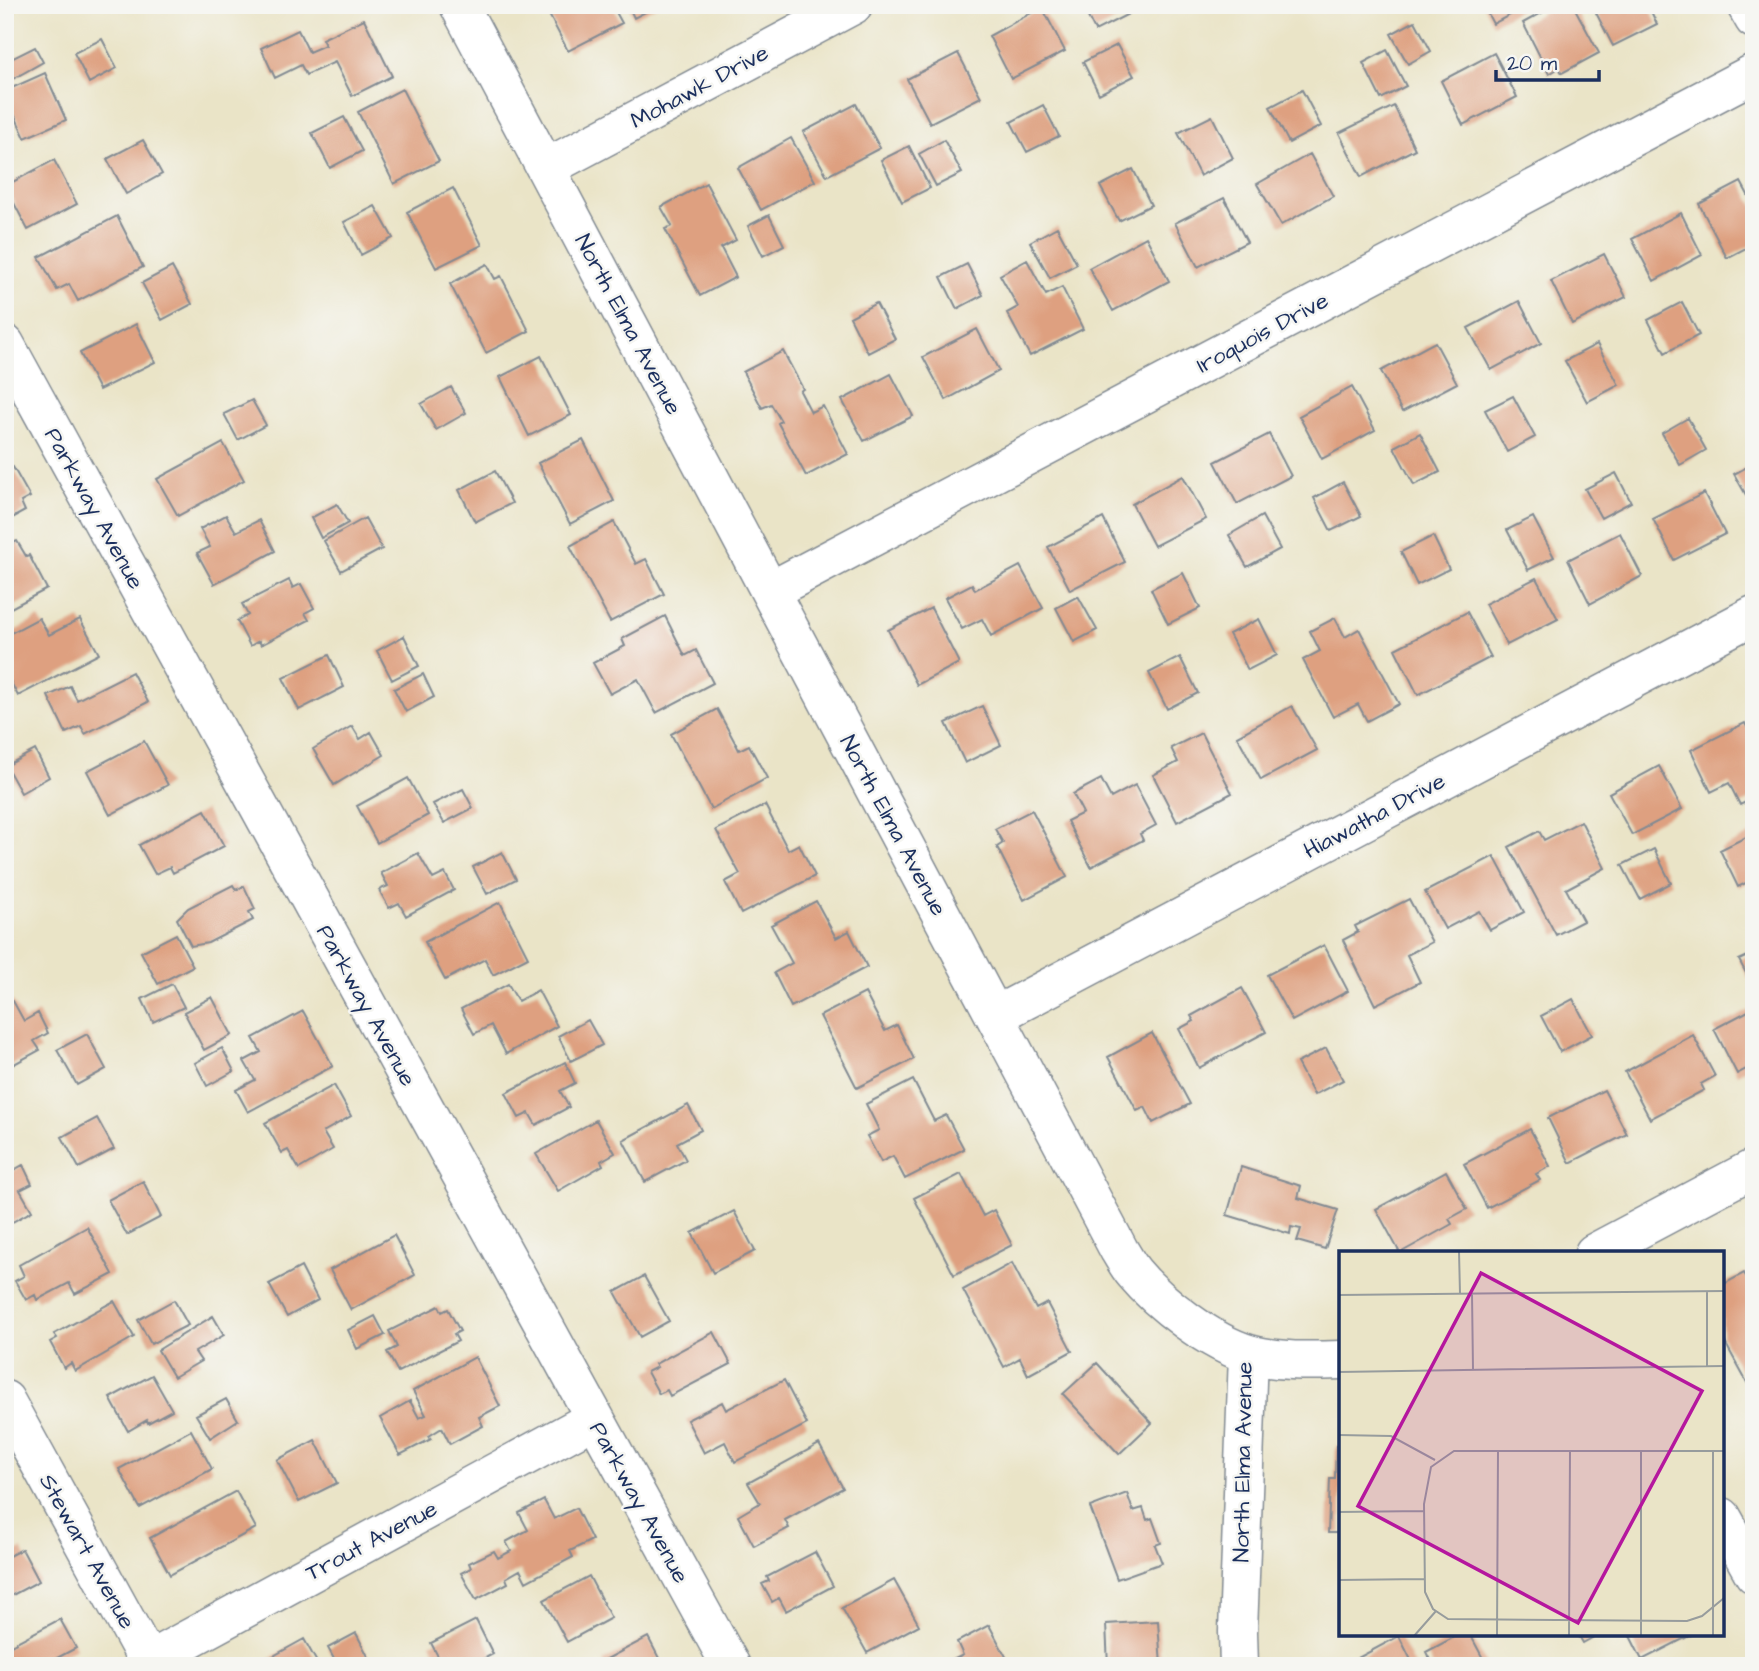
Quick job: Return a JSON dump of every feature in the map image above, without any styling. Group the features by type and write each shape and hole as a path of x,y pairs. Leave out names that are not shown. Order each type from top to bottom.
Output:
{"street":[{"name":"North Elma Avenue","path":"459,5 1106,1227 1133,1272 1153,1292 1185,1319 1217,1340 1248,1354 1238,1649"},
{"name":"Mohawk Drive","path":"545,168 853,5"},
{"path":"1746,5 1754,19"},
{"name":"Iroquois Drive","path":"770,591 1754,73"},
{"name":"Parkway Avenue","path":"5,344 731,1666"},
{"name":"Hiawatha Drive","path":"995,1016 1754,615"},
{"path":"1598,1251 1754,1168"},
{"path":"1248,1354 1280,1359 1339,1360"},
{"name":"Stewart Avenue","path":"5,1400 150,1664"},
{"name":"Trout Avenue","path":"150,1664 594,1419"},
{"path":"1724,1521 1754,1574"}],"building":[{"path":"544,5 612,5 622,23 568,51"},
{"path":"628,5 659,5 634,18"},
{"path":"1082,5 1146,5 1095,31"},
{"path":"1483,5 1524,5 1525,7 1493,24"},
{"path":"1556,5 1573,5 1599,53 1562,73 1559,68 1549,74 1523,23"},
{"path":"1592,5 1648,5 1657,24 1613,46"},
{"path":"1042,7 1065,51 1011,79 989,36"},
{"path":"364,19 392,76 352,96 335,62 306,75 301,65 275,78 261,48 298,30 309,52 325,45 322,39"},
{"path":"1415,21 1431,51 1408,64 1391,34"},
{"path":"102,39 117,68 89,83 74,53"},
{"path":"1117,45 1134,76 1099,94 1083,62"},
{"path":"35,47 43,62 11,80 5,70 5,62"},
{"path":"1387,50 1406,86 1381,99 1363,63"},
{"path":"958,53 981,97 930,123 907,79"},
{"path":"1494,53 1517,97 1463,125 1441,81"},
{"path":"45,73 66,120 25,138 5,91"},
{"path":"402,89 439,161 394,184 358,112"},
{"path":"1302,90 1321,126 1289,143 1270,107"},
{"path":"856,104 880,148 827,176 803,132"},
{"path":"1043,105 1059,136 1027,152 1011,122"},
{"path":"1394,106 1415,149 1361,177 1339,133"},
{"path":"1212,116 1233,158 1200,176 1178,133"},
{"path":"344,117 362,151 330,168 312,133"},
{"path":"791,138 815,181 761,210 738,168"},
{"path":"143,140 162,174 126,194 107,159"},
{"path":"944,140 962,173 936,186 919,154"},
{"path":"909,146 930,188 902,202 881,160"},
{"path":"1310,154 1333,196 1281,225 1257,184"},
{"path":"54,160 77,204 28,230 5,186"},
{"path":"1133,169 1151,205 1119,221 1100,186"},
{"path":"1741,182 1754,206 1754,244 1727,258 1699,204"},
{"path":"706,183 736,240 721,248 736,277 700,296 665,229 672,226 661,207"},
{"path":"453,188 482,245 436,268 407,212"},
{"path":"1224,198 1247,242 1198,267 1175,223"},
{"path":"375,206 393,238 361,255 344,222"},
{"path":"1681,213 1702,255 1654,281 1632,239"},
{"path":"769,215 784,245 763,256 748,226"},
{"path":"117,216 143,267 78,301 69,284 57,290 39,257"},
{"path":"1057,227 1077,264 1050,278 1030,242"},
{"path":"1146,237 1169,281 1113,311 1089,268"},
{"path":"1604,254 1626,297 1572,324 1551,281"},
{"path":"1027,260 1046,295 1062,287 1083,329 1030,356 1007,313 1018,307 1000,275"},
{"path":"487,264 495,279 501,276 529,331 486,353 450,284"},
{"path":"967,264 983,295 957,309 941,277"},
{"path":"172,267 192,304 162,320 142,283"},
{"path":"1519,301 1541,343 1491,370 1468,328"},
{"path":"1682,302 1699,335 1665,353 1648,320"},
{"path":"876,303 895,339 868,353 850,317"},
{"path":"136,324 155,362 99,390 80,353"},
{"path":"977,329 999,371 946,400 923,357"},
{"path":"1435,342 1457,383 1402,412 1381,371"},
{"path":"1597,344 1619,385 1587,402 1565,361"},
{"path":"783,351 803,389 800,391 811,412 823,406 848,454 806,476 771,404 762,408 743,372"},
{"path":"541,356 571,415 529,436 500,377"},
{"path":"891,374 913,416 864,441 842,400"},
{"path":"451,387 466,413 436,430 421,404"},
{"path":"1352,387 1375,430 1322,459 1299,416"},
{"path":"1513,396 1535,437 1507,452 1485,410"},
{"path":"252,400 266,425 238,440 224,414"},
{"path":"1688,418 1706,450 1680,465 1662,433"},
{"path":"1420,433 1440,472 1414,485 1394,447"},
{"path":"1269,434 1291,476 1237,504 1215,462"},
{"path":"583,440 614,501 570,524 538,463"},
{"path":"223,443 244,480 178,516 157,479"},
{"path":"1754,463 1754,509 1734,474"},
{"path":"13,467 30,497 21,502 25,511 5,522 5,471"},
{"path":"495,471 512,503 475,522 459,490"},
{"path":"1616,473 1631,502 1601,518 1585,489"},
{"path":"1183,476 1206,519 1154,546 1132,504"},
{"path":"1343,482 1361,516 1331,531 1314,498"},
{"path":"1704,493 1725,534 1674,560 1653,519"},
{"path":"337,504 348,523 321,538 311,518"},
{"path":"226,515 236,532 259,520 275,551 214,584 197,553 210,547 200,529"},
{"path":"1262,516 1280,549 1247,567 1229,535"},
{"path":"1533,517 1554,557 1528,570 1507,530"},
{"path":"365,518 382,549 341,571 324,541"},
{"path":"1103,518 1125,562 1070,590 1048,547"},
{"path":"614,522 636,564 646,559 664,594 610,622 570,546"},
{"path":"1620,533 1642,576 1590,604 1568,560"},
{"path":"1433,536 1449,569 1417,585 1401,552"},
{"path":"17,541 26,556 29,555 47,589 5,611 5,547"},
{"path":"1020,566 1043,608 991,636 982,619 962,629 945,598 972,584 975,590"},
{"path":"1183,573 1200,608 1168,624 1151,589"},
{"path":"1536,578 1558,619 1507,645 1485,604"},
{"path":"289,580 293,588 301,584 314,608 305,613 309,620 261,645 259,641 250,646 237,621 248,615 242,604"},
{"path":"1078,596 1097,630 1074,642 1056,608"},
{"path":"931,608 959,663 917,685 888,630"},
{"path":"1467,612 1491,657 1418,695 1395,649"},
{"path":"665,616 685,656 696,650 713,683 656,713 638,679 610,694 593,663 625,646 622,639"},
{"path":"39,618 49,635 80,619 99,654 18,696 5,671 5,636"},
{"path":"1335,618 1345,637 1359,629 1399,704 1367,721 1358,704 1333,717 1303,660 1320,651 1310,631"},
{"path":"1259,619 1277,655 1248,670 1229,634"},
{"path":"404,636 419,666 392,680 377,651"},
{"path":"329,655 344,687 299,710 283,678"},
{"path":"1180,657 1198,693 1167,709 1149,673"},
{"path":"132,672 148,702 85,734 81,726 66,733 48,696 70,686 77,700"},
{"path":"423,674 434,697 406,712 394,689"},
{"path":"982,706 1001,745 965,763 946,723"},
{"path":"1292,706 1317,750 1261,780 1237,736"},
{"path":"717,709 739,750 749,745 767,778 711,809 671,734"},
{"path":"1745,723 1754,740 1754,798 1740,805 1729,783 1711,792 1691,750"},
{"path":"352,726 360,739 371,732 384,755 334,785 313,749"},
{"path":"1201,733 1232,793 1177,822 1153,775 1178,762 1171,748"},
{"path":"144,741 168,785 110,815 87,771"},
{"path":"35,750 49,777 21,793 6,766"},
{"path":"1659,766 1682,809 1632,835 1609,793"},
{"path":"408,778 428,815 377,843 357,806"},
{"path":"1101,779 1111,798 1135,785 1156,825 1140,834 1143,840 1091,867 1067,821 1083,813 1073,794"},
{"path":"463,789 473,808 444,823 433,804"},
{"path":"765,805 788,850 799,844 815,876 741,914 725,882 740,874 716,830"},
{"path":"205,810 224,846 173,873 170,867 155,874 139,845"},
{"path":"1032,810 1067,877 1024,900 997,847 1003,843 995,829"},
{"path":"1581,821 1605,868 1566,889 1583,921 1556,935 1509,847 1539,831 1544,840"},
{"path":"1754,833 1754,879 1738,887 1720,850"},
{"path":"1654,849 1671,883 1640,899 1622,865"},
{"path":"502,852 516,879 487,894 473,867"},
{"path":"418,853 433,879 445,873 454,890 406,916 399,903 389,908 379,890 388,886 381,873"},
{"path":"1494,856 1524,912 1490,930 1479,911 1445,929 1425,892"},
{"path":"233,885 236,890 244,886 255,909 249,912 253,920 208,943 191,946 177,919 188,908"},
{"path":"1409,899 1432,942 1407,955 1420,982 1375,1005 1343,940 1358,932 1355,926"},
{"path":"816,901 836,938 849,931 867,967 791,1007 774,973 792,963 771,925"},
{"path":"500,902 528,957 493,975 485,959 445,980 425,942"},
{"path":"176,934 193,966 158,984 141,952"},
{"path":"1324,945 1348,991 1292,1021 1267,975"},
{"path":"1754,953 1754,988 1739,960"},
{"path":"172,984 184,1007 153,1022 142,999"},
{"path":"508,984 518,1001 538,990 557,1026 506,1054 491,1025 474,1034 461,1009"},
{"path":"1242,988 1266,1032 1199,1068 1179,1029 1194,1021 1191,1016"},
{"path":"865,993 885,1031 897,1025 914,1059 857,1088 820,1016"},
{"path":"212,997 232,1035 204,1050 184,1012"},
{"path":"1573,999 1592,1035 1560,1052 1541,1016"},
{"path":"13,1001 24,1021 38,1013 48,1033 34,1041 40,1050 5,1069 5,1005"},
{"path":"1754,1008 1754,1065 1737,1074 1714,1029"},
{"path":"303,1011 333,1066 248,1112 236,1090 255,1080 244,1061 261,1052 253,1038"},
{"path":"588,1020 602,1045 571,1061 558,1036"},
{"path":"1152,1033 1190,1104 1153,1123 1145,1107 1137,1111 1108,1057"},
{"path":"87,1034 106,1069 77,1085 57,1050"},
{"path":"1693,1035 1715,1076 1701,1084 1704,1090 1650,1119 1625,1072"},
{"path":"222,1048 234,1071 207,1086 195,1063"},
{"path":"1326,1048 1343,1080 1314,1095 1297,1063"},
{"path":"565,1062 575,1083 560,1091 569,1107 536,1125 529,1113 519,1118 506,1093"},
{"path":"913,1080 934,1121 946,1115 964,1149 905,1179 893,1156 881,1162 867,1136 879,1130 866,1104"},
{"path":"334,1085 351,1116 323,1132 333,1149 299,1169 288,1150 282,1153 265,1123"},
{"path":"1604,1090 1627,1134 1570,1163 1548,1118"},
{"path":"688,1105 701,1130 677,1143 686,1160 645,1182 623,1140"},
{"path":"97,1118 114,1149 79,1168 62,1137"},
{"path":"596,1120 615,1153 601,1161 603,1165 558,1191 536,1154"},
{"path":"1530,1129 1550,1166 1536,1174 1540,1180 1487,1208 1464,1164"},
{"path":"23,1165 32,1184 20,1190 32,1211 5,1226 5,1175"},
{"path":"1241,1167 1301,1186 1298,1198 1338,1210 1325,1249 1297,1241 1301,1229 1291,1227 1290,1234 1227,1215"},
{"path":"1446,1171 1467,1209 1449,1219 1452,1224 1404,1251 1399,1251 1376,1209"},
{"path":"961,1174 983,1216 994,1210 1012,1245 954,1275 914,1198"},
{"path":"143,1181 161,1217 127,1235 108,1200"},
{"path":"734,1211 755,1251 713,1273 692,1233"},
{"path":"87,1227 113,1274 75,1294 69,1283 37,1300 35,1295 26,1300 15,1281 24,1276 19,1265"},
{"path":"394,1235 415,1275 351,1310 330,1270"},
{"path":"1012,1263 1036,1309 1047,1303 1072,1351 1028,1375 1020,1358 1004,1367 963,1290"},
{"path":"301,1267 318,1300 287,1317 269,1284"},
{"path":"1744,1273 1754,1290 1754,1386 1750,1388 1724,1341 1724,1284"},
{"path":"644,1276 669,1321 640,1337 615,1292"},
{"path":"174,1300 188,1325 151,1344 138,1320"},
{"path":"114,1301 134,1337 75,1371 71,1363 64,1368 50,1342 57,1338 54,1334"},
{"path":"439,1306 442,1312 448,1309 460,1331 454,1334 458,1341 398,1372 387,1352 397,1347 389,1331"},
{"path":"213,1316 224,1335 195,1352 201,1361 174,1377 158,1350"},
{"path":"375,1316 385,1335 357,1349 348,1330"},
{"path":"714,1332 731,1364 670,1396 667,1390 659,1394 647,1372 657,1367 655,1364"},
{"path":"475,1357 500,1406 479,1417 483,1426 450,1444 442,1428 429,1436 431,1439 400,1455 380,1418 410,1401 419,1418 426,1415 413,1391"},
{"path":"1097,1363 1152,1423 1119,1454 1063,1394"},
{"path":"152,1375 172,1410 128,1431 110,1398"},
{"path":"784,1380 807,1424 735,1462 725,1442 704,1453 687,1420 722,1402 726,1410"},
{"path":"226,1399 238,1420 210,1438 196,1415"},
{"path":"191,1430 212,1469 140,1508 119,1469"},
{"path":"315,1440 337,1483 299,1502 277,1460"},
{"path":"819,1444 843,1488 785,1520 789,1528 754,1546 738,1516 760,1503 748,1483"},
{"path":"1336,1446 1339,1446 1339,1533 1328,1533 1330,1479 1335,1479"},
{"path":"236,1491 256,1528 170,1575 150,1538"},
{"path":"1127,1493 1133,1511 1143,1508 1147,1520 1152,1518 1161,1543 1155,1545 1162,1563 1117,1579 1090,1507"},
{"path":"544,1500 554,1519 576,1508 592,1540 570,1551 573,1557 526,1582 520,1570 506,1578 508,1583 476,1600 461,1573 471,1568 469,1563 494,1551 498,1558 511,1551 506,1542 528,1530 519,1513"},
{"path":"22,1549 39,1581 5,1599 5,1558"},
{"path":"815,1552 833,1586 786,1611 779,1598 772,1602 762,1584 769,1581 767,1577"},
{"path":"589,1576 611,1618 567,1642 544,1600"},
{"path":"894,1580 919,1625 867,1653 842,1608"},
{"path":"60,1619 76,1648 42,1666 5,1666 5,1648"},
{"path":"476,1620 493,1654 470,1666 443,1666 431,1643"},
{"path":"1158,1621 1161,1666 1108,1666 1106,1624"},
{"path":"989,1625 1011,1666 956,1666 953,1660 963,1655 957,1642"},
{"path":"356,1633 373,1666 322,1666 334,1659 328,1648"},
{"path":"1399,1636 1414,1666 1343,1666"},
{"path":"1456,1636 1471,1636 1486,1664 1433,1666 1426,1652"},
{"path":"1579,1636 1595,1636 1583,1643"},
{"path":"1630,1636 1689,1636 1642,1660"},
{"path":"648,1637 663,1666 606,1666 603,1661"},
{"path":"304,1639 319,1666 274,1666 270,1658"}]}
